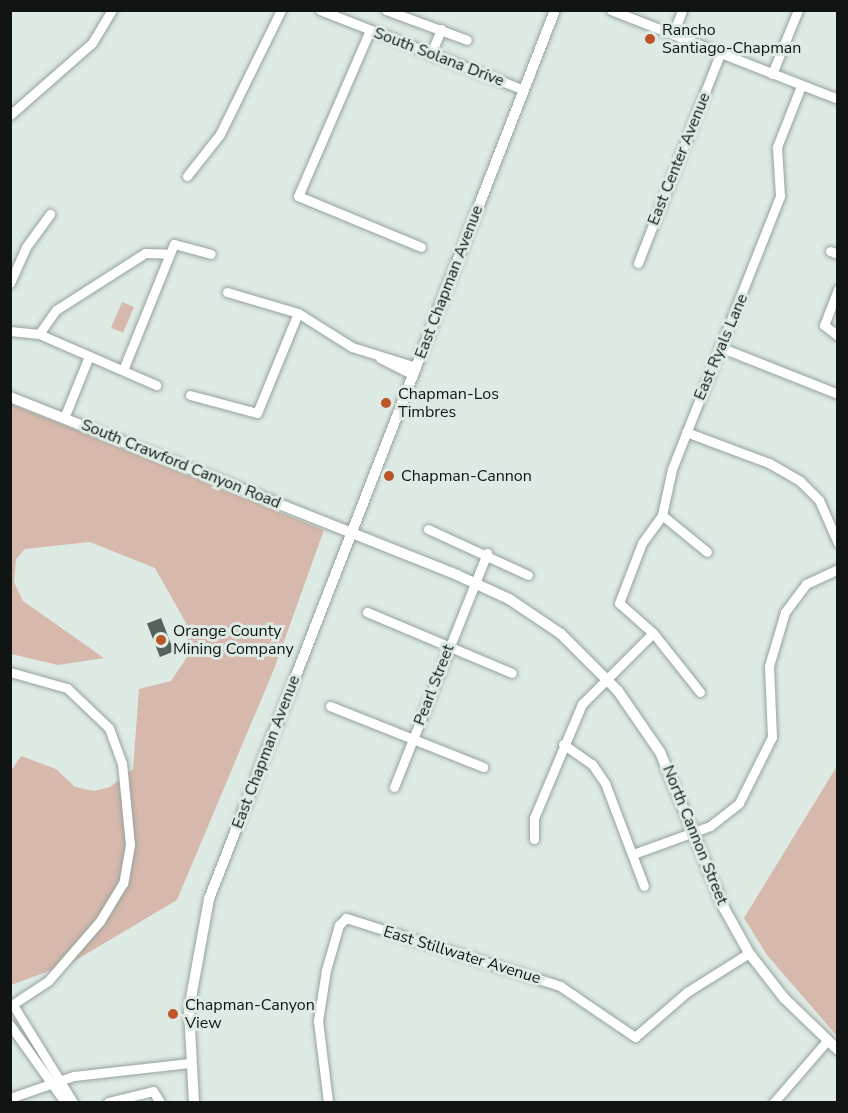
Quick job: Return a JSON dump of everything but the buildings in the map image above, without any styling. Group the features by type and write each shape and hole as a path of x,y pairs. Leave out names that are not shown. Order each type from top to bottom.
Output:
{"main road":[{"name":"East Chapman Avenue","path":"194,1102 189,1063 190,985 209,899 555,10"},
{"name":"South Crawford Canyon Road","path":"10,397 352,532"},
{"name":"North Cannon Street","path":"352,532 474,582 547,623 606,677 660,752 695,832 724,908 749,953 826,1041 837,1050"}],"street":[{"path":"10,115 92,43 112,10"},
{"path":"187,176 220,134 281,10"},
{"name":"South Solana Drive","path":"320,10 525,90"},
{"path":"386,10 467,39"},
{"path":"611,10 837,99"},
{"path":"673,34 682,10"},
{"path":"772,74 798,10"},
{"path":"431,54 441,29"},
{"path":"370,30 297,196 421,247"},
{"name":"East Center Avenue","path":"638,263 720,54"},
{"name":"East Ryals Lane","path":"653,633 619,603 642,543 662,515 686,432 722,348 780,196 777,147 801,86"},
{"path":"10,283 13,266 50,214"},
{"path":"123,370 169,254 177,243 211,254"},
{"path":"39,334 56,310 145,253 169,254"},
{"path":"837,289 824,325 837,336"},
{"path":"227,292 298,313 380,358 415,371"},
{"path":"190,395 257,413 298,313"},
{"path":"10,331 39,334 156,385"},
{"path":"722,348 837,394"},
{"path":"64,418 89,356"},
{"path":"686,432 769,463 800,481 819,500 837,543"},
{"path":"662,515 707,552"},
{"path":"428,529 487,553 528,575"},
{"name":"Pearl Street","path":"394,787 487,553"},
{"path":"636,853 695,832 725,818 753,781 772,736 769,666 785,612 806,584 837,569"},
{"path":"367,612 450,643 512,673"},
{"path":"534,839 534,818 563,744 582,704 606,677 653,633 700,692"},
{"path":"10,672 67,688 110,728 122,763 130,845 123,883 100,921 58,971 12,1006 62,1078 74,1102"},
{"path":"330,706 483,767"},
{"path":"563,744 592,764 605,783 636,853 644,886"},
{"name":"East Stillwater Avenue","path":"328,1102 318,1021 326,970 339,925 346,918 560,986 635,1037 687,992 749,953"},
{"path":"10,1025 65,1102"},
{"path":"774,1102 826,1041"},
{"path":"10,1098 62,1078 189,1063"},
{"path":"108,1102 123,1095 159,1098"}],"shaded area":[{"path":"122,302 134,307 123,333 111,328"},
{"path":"11,404 324,530 274,669 177,900 71,963 11,985 11,771 21,756 56,769 75,787 94,791 110,787 133,769 139,689 171,681 189,654 186,623 155,568 90,542 25,549 16,559 14,582 23,601 104,658 58,665 11,654"},
{"path":"837,766 837,1036 767,955 744,918"}],"place":[{"name":"Rancho Santiago-Chapman","path":"650,39"},
{"name":"Chapman-Los Timbres","path":"386,403"},
{"name":"Chapman-Cannon","path":"389,476"},
{"name":"Orange County Mining Company","path":"161,640"},
{"name":"Chapman-Canyon View","path":"173,1014"}]}
